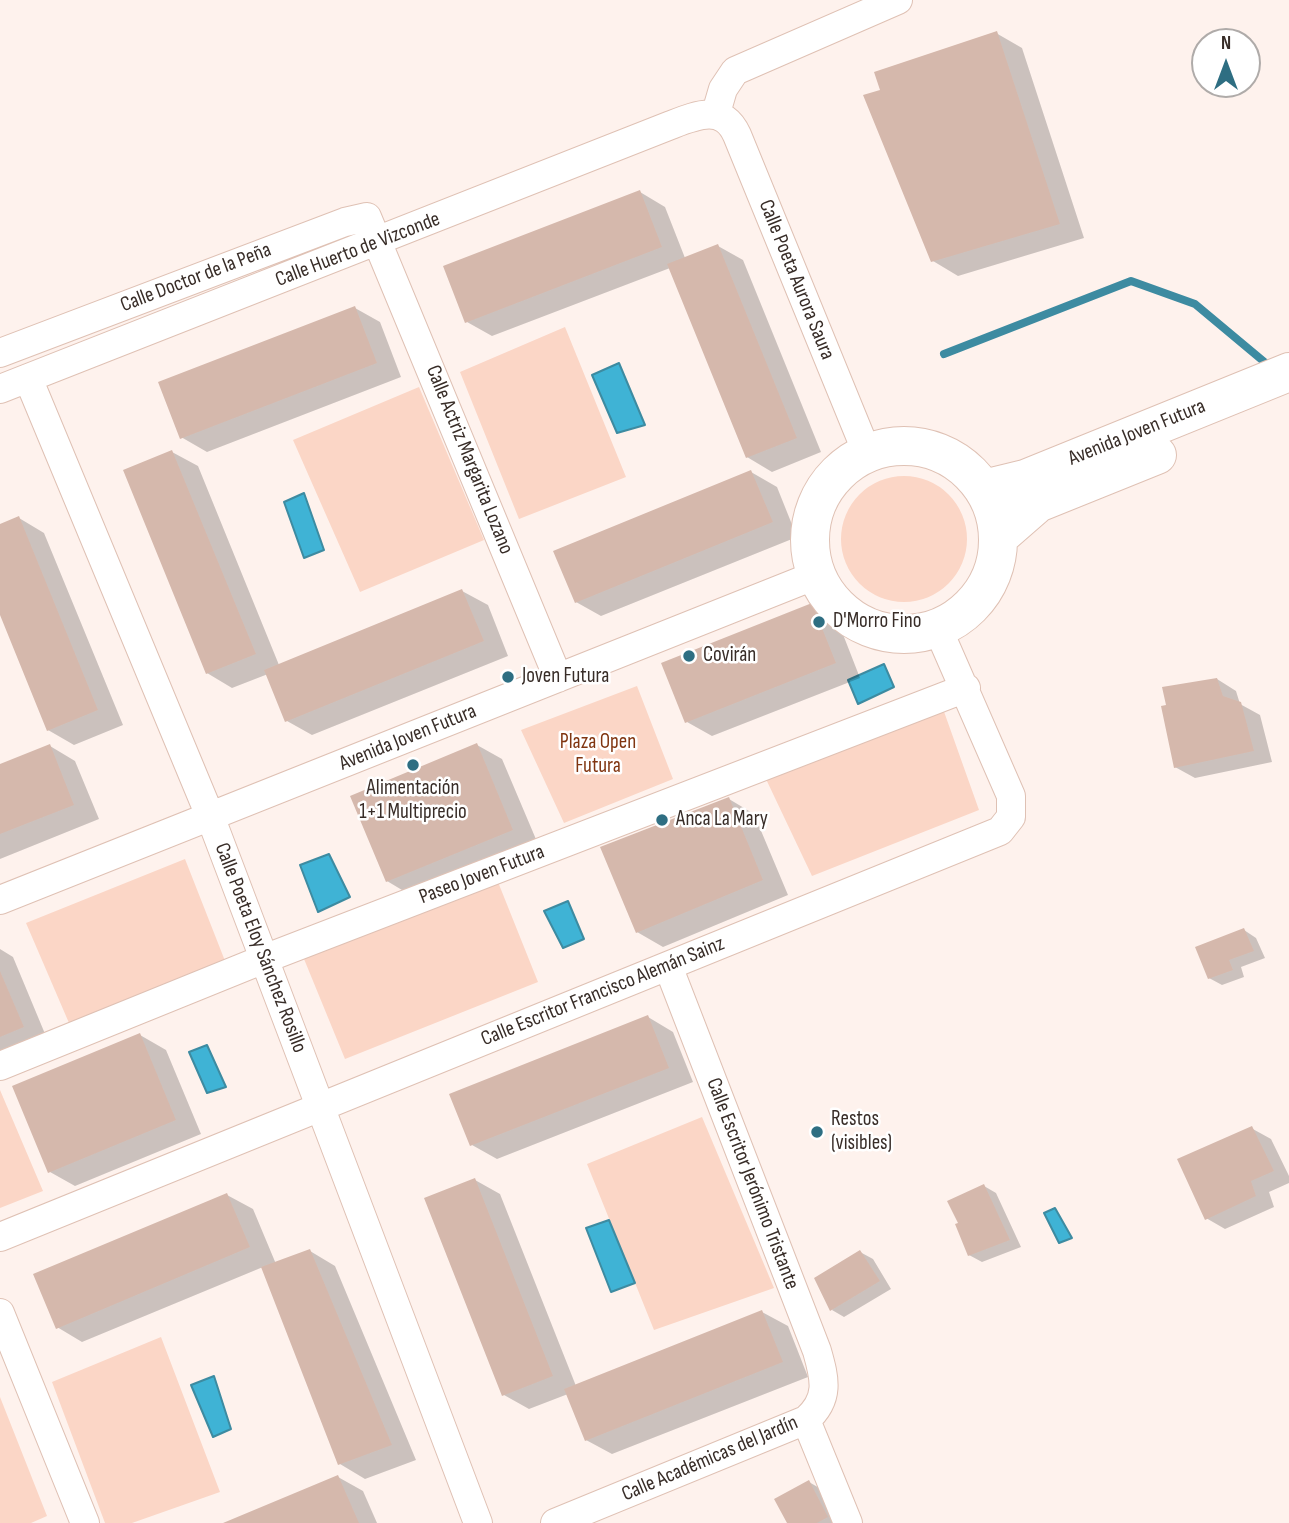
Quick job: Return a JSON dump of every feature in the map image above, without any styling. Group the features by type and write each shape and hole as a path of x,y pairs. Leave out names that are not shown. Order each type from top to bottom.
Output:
{"street":[{"path":"716,113 723,89 735,71 898,0"},
{"name":"Calle Huerto de Vizconde","path":"0,388 671,125 703,114 716,113"},
{"name":"Calle Poeta Aurora Saura","path":"716,113 730,122 740,142 867,453"},
{"name":"Calle Doctor de la Peña","path":"0,353 358,217 370,220 380,241"},
{"name":"Calle Actriz Margarita Lozano","path":"380,241 558,678"},
{"name":"Avenida Joven Futura","path":"984,489 1025,479 1289,372"},
{"name":"Calle Poeta Eloy Sánchez Rosillo","path":"28,378 210,816 478,1523"},
{"name":"Avenida Joven Futura","path":"999,537 1038,503 1289,400"},
{"path":"904,446 940,453 964,468 984,489 995,512 999,537 992,575 971,608 938,629 902,635 866,627 836,606 816,575 809,547 816,509 823,491 842,469 867,453 904,446"},
{"name":"Avenida Joven Futura","path":"0,900 816,575"},
{"name":"Calle Escritor Francisco Alemán Sainz","path":"0,1237 319,1105 1000,831 1012,817 1011,796 938,629"},
{"name":"Paseo Joven Futura","path":"0,1066 264,960 966,688"},
{"name":"Calle Escritor Jerónimo Tristante","path":"668,966 817,1351 825,1390 813,1412"},
{"path":"0,1312 85,1523"},
{"path":"813,1412 848,1523"},
{"name":"Calle Académicas del Jardín","path":"555,1523 813,1412"}],"green space":[{"path":"565,327 626,477 519,519 460,372"},
{"path":"419,387 484,540 360,592 293,440"},
{"path":"904,476 928,481 948,495 962,515 967,539 962,563 948,583 928,597 904,602 880,597 860,583 846,563 841,539 846,515 860,495 880,481"},
{"name":"Plaza Open Futura","path":"637,686 673,779 564,823 521,730"},
{"path":"942,706 979,810 812,876 765,777"},
{"path":"185,859 227,966 69,1023 26,923"},
{"path":"498,882 538,982 345,1059 304,959"},
{"path":"0,1090 43,1191 0,1208"},
{"path":"702,1117 774,1288 654,1330 587,1164"},
{"path":"161,1337 220,1492 132,1523 105,1523 52,1382"},
{"path":"0,1397 47,1516 31,1523 0,1523"}],"water":[{"path":"619,363 645,425 617,433 592,375"},
{"path":"304,493 324,550 304,558 284,502"},
{"path":"884,664 894,687 858,704 848,680"},
{"path":"329,854 350,897 318,912 300,865"},
{"path":"568,901 584,939 563,948 544,911"},
{"path":"207,1045 226,1087 207,1093 189,1052"},
{"path":"1055,1208 1072,1238 1059,1243 1044,1213"},
{"path":"609,1220 635,1283 611,1292 586,1228"},
{"path":"214,1376 231,1429 213,1437 191,1385"}],"building":[{"path":"997,31 1060,224 931,262 863,95 880,90 874,72"},
{"path":"640,190 662,247 465,323 443,266"},
{"path":"718,244 797,438 746,458 667,264"},
{"path":"355,306 377,363 180,439 158,382"},
{"path":"172,450 256,654 206,674 123,470"},
{"path":"751,470 773,522 575,603 553,551"},
{"path":"19,516 98,710 47,731 0,615 0,524"},
{"path":"462,589 484,641 285,722 264,670"},
{"path":"812,603 836,663 685,723 661,663"},
{"path":"1217,678 1223,696 1241,702 1254,751 1174,768 1161,706 1166,705 1162,687"},
{"path":"477,743 513,830 386,882 350,796"},
{"path":"50,744 74,805 0,834 0,764"},
{"path":"729,797 763,880 636,933 600,847"},
{"path":"1244,928 1254,951 1229,960 1233,970 1208,979 1195,947"},
{"path":"0,971 24,1027 0,1037"},
{"path":"648,1015 669,1068 470,1146 449,1094"},
{"path":"140,1033 176,1120 48,1173 12,1086"},
{"path":"1252,1126 1274,1171 1251,1181 1256,1196 1205,1220 1177,1159"},
{"path":"475,1178 553,1376 502,1396 424,1198"},
{"path":"984,1184 1010,1240 968,1256 955,1224 958,1223 947,1201"},
{"path":"227,1193 250,1247 56,1329 33,1274"},
{"path":"310,1249 392,1445 338,1465 261,1267"},
{"path":"860,1250 880,1281 830,1311 814,1278"},
{"path":"762,1310 783,1362 585,1441 564,1389"},
{"path":"338,1475 359,1523 223,1523"},
{"path":"809,1480 828,1517 817,1523 787,1523 774,1499"}],"waterway":[{"path":"944,354 1131,281 1195,304 1268,365"}],"place":[{"name":"D'Morro Fino","path":"819,622"},
{"name":"Covirán","path":"689,656"},
{"name":"Joven Futura","path":"508,677"},
{"name":"Alimentación 1+1 Multiprecio","path":"413,765"},
{"name":"Anca La Mary","path":"662,820"},
{"name":"Restos (visibles)","path":"817,1132"}]}
